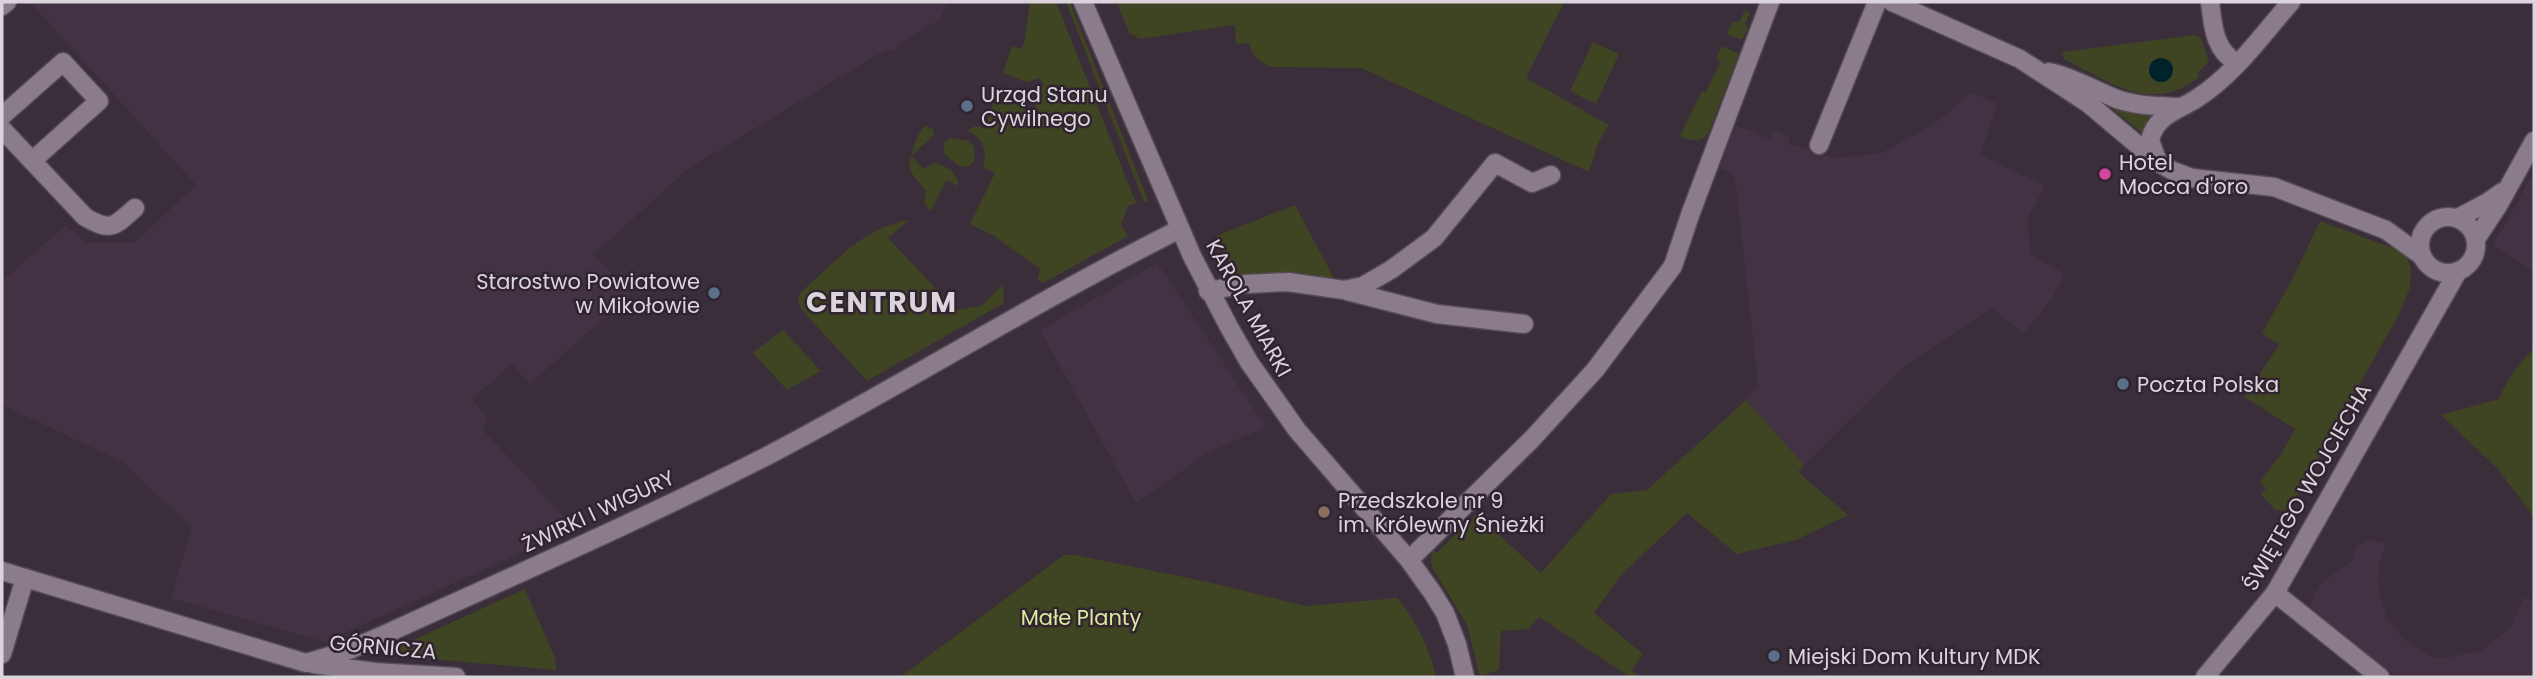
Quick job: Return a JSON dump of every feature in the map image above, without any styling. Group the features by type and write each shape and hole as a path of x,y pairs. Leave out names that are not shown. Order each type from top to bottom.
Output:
{"street":[{"path":"2,6 7,2"},
{"name":"KAROLA MIARKI","path":"1083,2 1180,229 1209,291 1249,362 1297,430 1409,560 1445,613 1457,643 1465,677"},
{"path":"1409,560 1532,439 1586,380 1673,266 1770,2"},
{"path":"1819,145 1877,2"},
{"path":"1892,2 2020,59 2100,112 2159,163 2192,178 2274,187 2387,231 2441,272 2458,271 2471,262 2476,239 2534,141"},
{"path":"2210,2 2220,48 2228,58 2237,63"},
{"path":"2159,163 2150,140 2157,124 2179,107 2197,99 2237,63 2291,2"},
{"path":"2,116 63,62 99,100 32,161"},
{"path":"2036,69 2070,76 2117,99 2179,107"},
{"path":"2,129 85,217 102,226 115,226 135,208"},
{"path":"1344,290 1363,286 1392,269 1434,238 1494,163 1532,183 1551,175"},
{"path":"2434,310 2434,279 2425,260 2421,239 2424,231 2435,220 2442,217 2458,218 2505,190"},
{"path":"2458,218 2472,230 2476,239"},
{"name":"ŻWIRKI I WIGURY","path":"306,663 349,650 388,633 732,473 1108,265 1180,229"},
{"path":"2387,231 2424,231"},
{"name":"ŚWIĘTEGO WOJCIECHA","path":"2205,677 2275,593 2458,271"},
{"path":"1209,291 1246,284 1288,282 1344,290 1437,314 1524,324"},
{"path":"2,570 306,663"},
{"path":"2,654 24,578"},
{"path":"2275,593 2380,677"},
{"name":"GÓRNICZA","path":"306,663 375,672 456,677"}],"shaded area":[{"path":"30,2 947,2 940,19 893,51 886,50 688,169 594,254 630,295 530,384 512,364 472,399 488,418 483,430 575,528 325,642 171,598 192,528 123,462 2,405 2,281 66,225 86,243 134,243 196,185"},
{"path":"1972,92 1998,104 1980,155 2045,186 2028,217 2030,254 2065,274 2052,298 2024,334 1992,308 1904,367 1804,465 1781,444 1746,400 1758,384 1736,187 1733,174 1719,168 1736,125 1770,139 1774,130 1790,137 1788,144 1835,158 1881,153 1934,124"},
{"path":"2534,172 2534,272 2493,245"},
{"path":"1157,263 1266,427 1209,452 1136,503 1040,330"},
{"path":"2368,540 2386,543 2379,564 2378,587 2386,616 2404,640 2427,654 2441,659 2482,650 2511,627 2524,597 2534,601 2534,677 2396,677 2356,645 2310,606 2319,585 2353,560 2357,546"}],"green space":[{"path":"1030,2 1056,2 1136,203 1128,206 1121,225 1128,236 1043,283 1037,280 1040,269 994,236 970,224 995,173 983,168 983,146 977,137 967,130 976,126 985,128 995,98 1000,97 1020,104 1028,113 1036,110 1034,98 1044,85 1039,78 1027,82 1003,73 1012,46 1020,49 1024,44"},
{"path":"1066,2 1070,2 1148,201 1144,202"},
{"path":"1117,2 1564,2 1526,78 1609,125 1598,143 1589,172 1361,68 1267,65 1254,55 1249,43 1236,44 1235,25 1140,39 1129,33"},
{"path":"1745,10 1750,13 1745,23 1748,29 1742,40 1727,34 1733,21 1739,23"},
{"path":"2194,35 2201,38 2209,62 2198,72 2199,77 2182,88 2165,93 2148,94 2115,85 2064,59 2062,52"},
{"path":"1593,42 1619,54 1596,104 1570,91"},
{"path":"1722,46 1739,54 1708,134 1698,140 1680,136 1702,91 1706,92 1721,61 1716,58"},
{"path":"2106,103 2133,113 2150,115 2143,134"},
{"path":"925,126 933,129 934,135 911,156 924,169 933,163 942,165 954,174 958,182 958,186 946,180 931,211 924,203 926,191 910,166 911,155 915,143"},
{"path":"950,138 968,141 974,147 975,160 968,167 959,166 945,155 943,144"},
{"path":"1295,205 1335,280 1325,282 1236,275 1216,236"},
{"path":"909,220 888,238 956,310 981,306 1003,285 1004,303 867,381 801,309 798,301 800,293 864,238 893,224"},
{"path":"2320,221 2393,248 2407,257 2411,269 2410,288 2398,316 2288,511 2275,510 2261,494 2266,488 2260,482 2282,453 2295,429 2244,397 2279,345 2262,333 2291,282"},
{"path":"783,330 821,371 787,390 753,353"},
{"path":"2534,349 2534,517 2497,468 2441,415 2499,399 2514,372"},
{"path":"1746,400 1804,465 1798,472 1848,515 1796,540 1737,554 1687,513 1621,575 1594,613 1643,654 1632,670 1641,677 1630,677 1539,617 1528,629 1501,631 1499,670 1480,676 1467,625 1432,567 1433,550 1437,553 1476,514 1541,573 1611,494 1647,490"},
{"name":"Małe Planty","path":"1064,555 1208,582 1306,606 1397,598 1421,635 1436,677 900,677"},
{"path":"525,589 555,658 556,670 409,657 399,652 398,647"}],"water":[{"path":"2161,58 2169,62 2173,70 2169,78 2161,82 2153,78 2149,70 2153,62"}],"place":[{"name":"Urząd Stanu Cywilnego","path":"967,106"},
{"name":"Hotel Mocca d'oro","path":"2105,174"},
{"name":"Starostwo Powiatowe w Mikołowie","path":"714,293"},
{"name":"Poczta Polska","path":"2123,384"},
{"name":"Przedszkole nr 9 im. Królewny Śnieżki","path":"1324,512"},
{"name":"Miejski Dom Kultury MDK","path":"1774,656"}],"district":[{"name":"CENTRUM","path":"882,302"}]}
